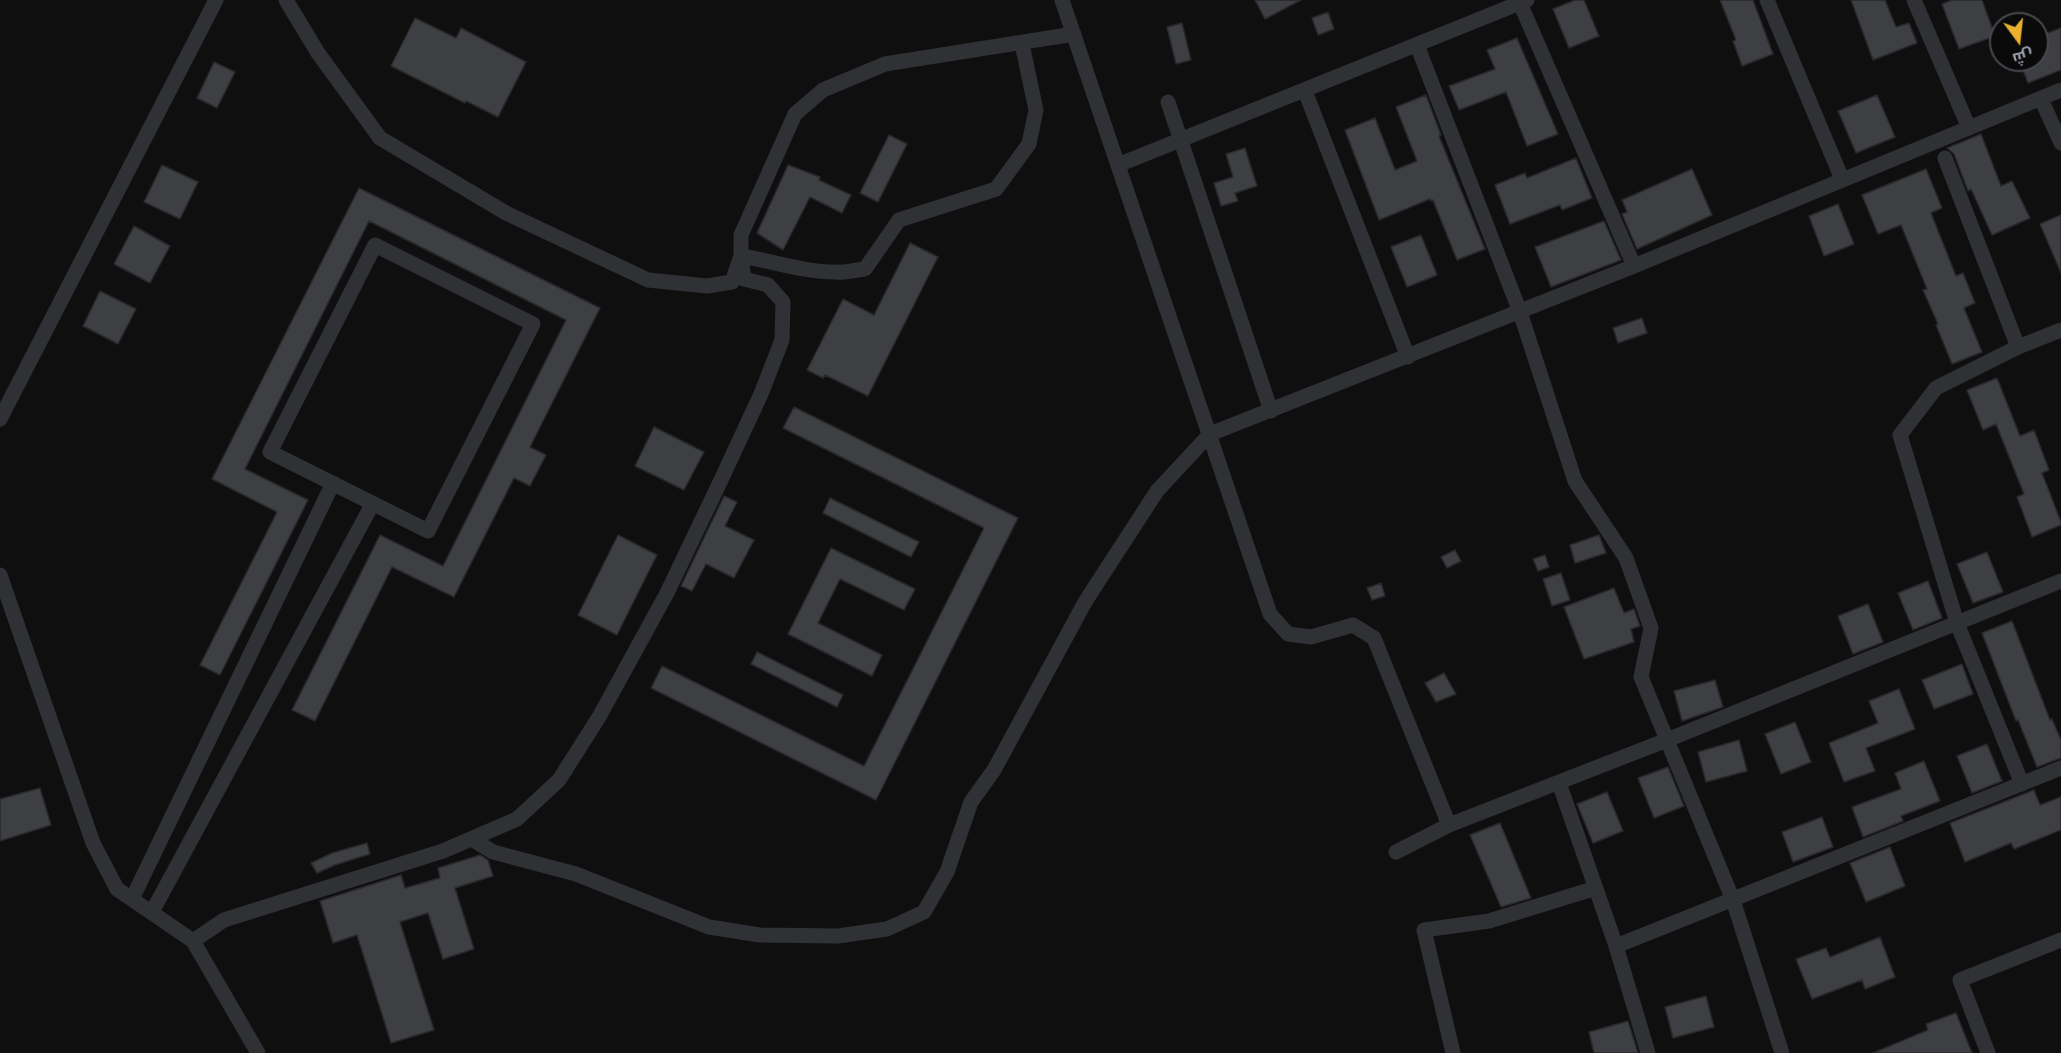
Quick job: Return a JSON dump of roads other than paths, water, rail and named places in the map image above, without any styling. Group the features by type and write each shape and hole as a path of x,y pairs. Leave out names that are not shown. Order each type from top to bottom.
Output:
{"street":[{"path":"0,419 216,0"},
{"path":"286,0 318,53 380,138 506,213 648,280 707,286 732,282 741,256"},
{"path":"1062,0 1270,614 1288,634 1311,637 1353,625 1374,638 1449,825"},
{"path":"1767,0 1842,179"},
{"path":"1914,0 1969,128"},
{"path":"1118,165 1524,2 1634,266"},
{"path":"193,941 224,920 443,851 472,839 517,819 559,780 599,717 667,593 761,394 782,340 783,302 768,285 744,279 741,236 795,114 823,90 885,64 1074,34"},
{"path":"741,256 806,270 838,273 865,269 899,220 996,189 1029,144 1036,110 1022,44"},
{"path":"1417,45 1520,312 1575,482 1626,558 1651,628 1641,677 1733,900 1782,1053"},
{"path":"472,839 493,852 576,874 709,927 760,934 838,936 887,929 924,912 947,872 971,802 994,770 1085,602 1157,491 1210,434 1634,266 2061,90"},
{"path":"1305,91 1408,357"},
{"path":"2041,99 2061,143"},
{"path":"1168,102 1271,411"},
{"path":"1945,158 2018,347"},
{"path":"375,244 533,324 428,531 373,504 270,452 375,244"},
{"path":"2022,784 1957,623 1900,435 1936,388 2018,347 2061,330"},
{"path":"132,899 333,483"},
{"path":"152,912 373,504"},
{"path":"0,575 93,843 117,889 193,941 258,1053"},
{"path":"1396,852 1449,825 2061,581"},
{"path":"1616,946 2061,768"},
{"path":"1559,783 1616,946 1648,1053"},
{"path":"1453,1053 1424,930 1489,921 1596,888"},
{"path":"1988,1053 1960,980 2061,940"}]}
